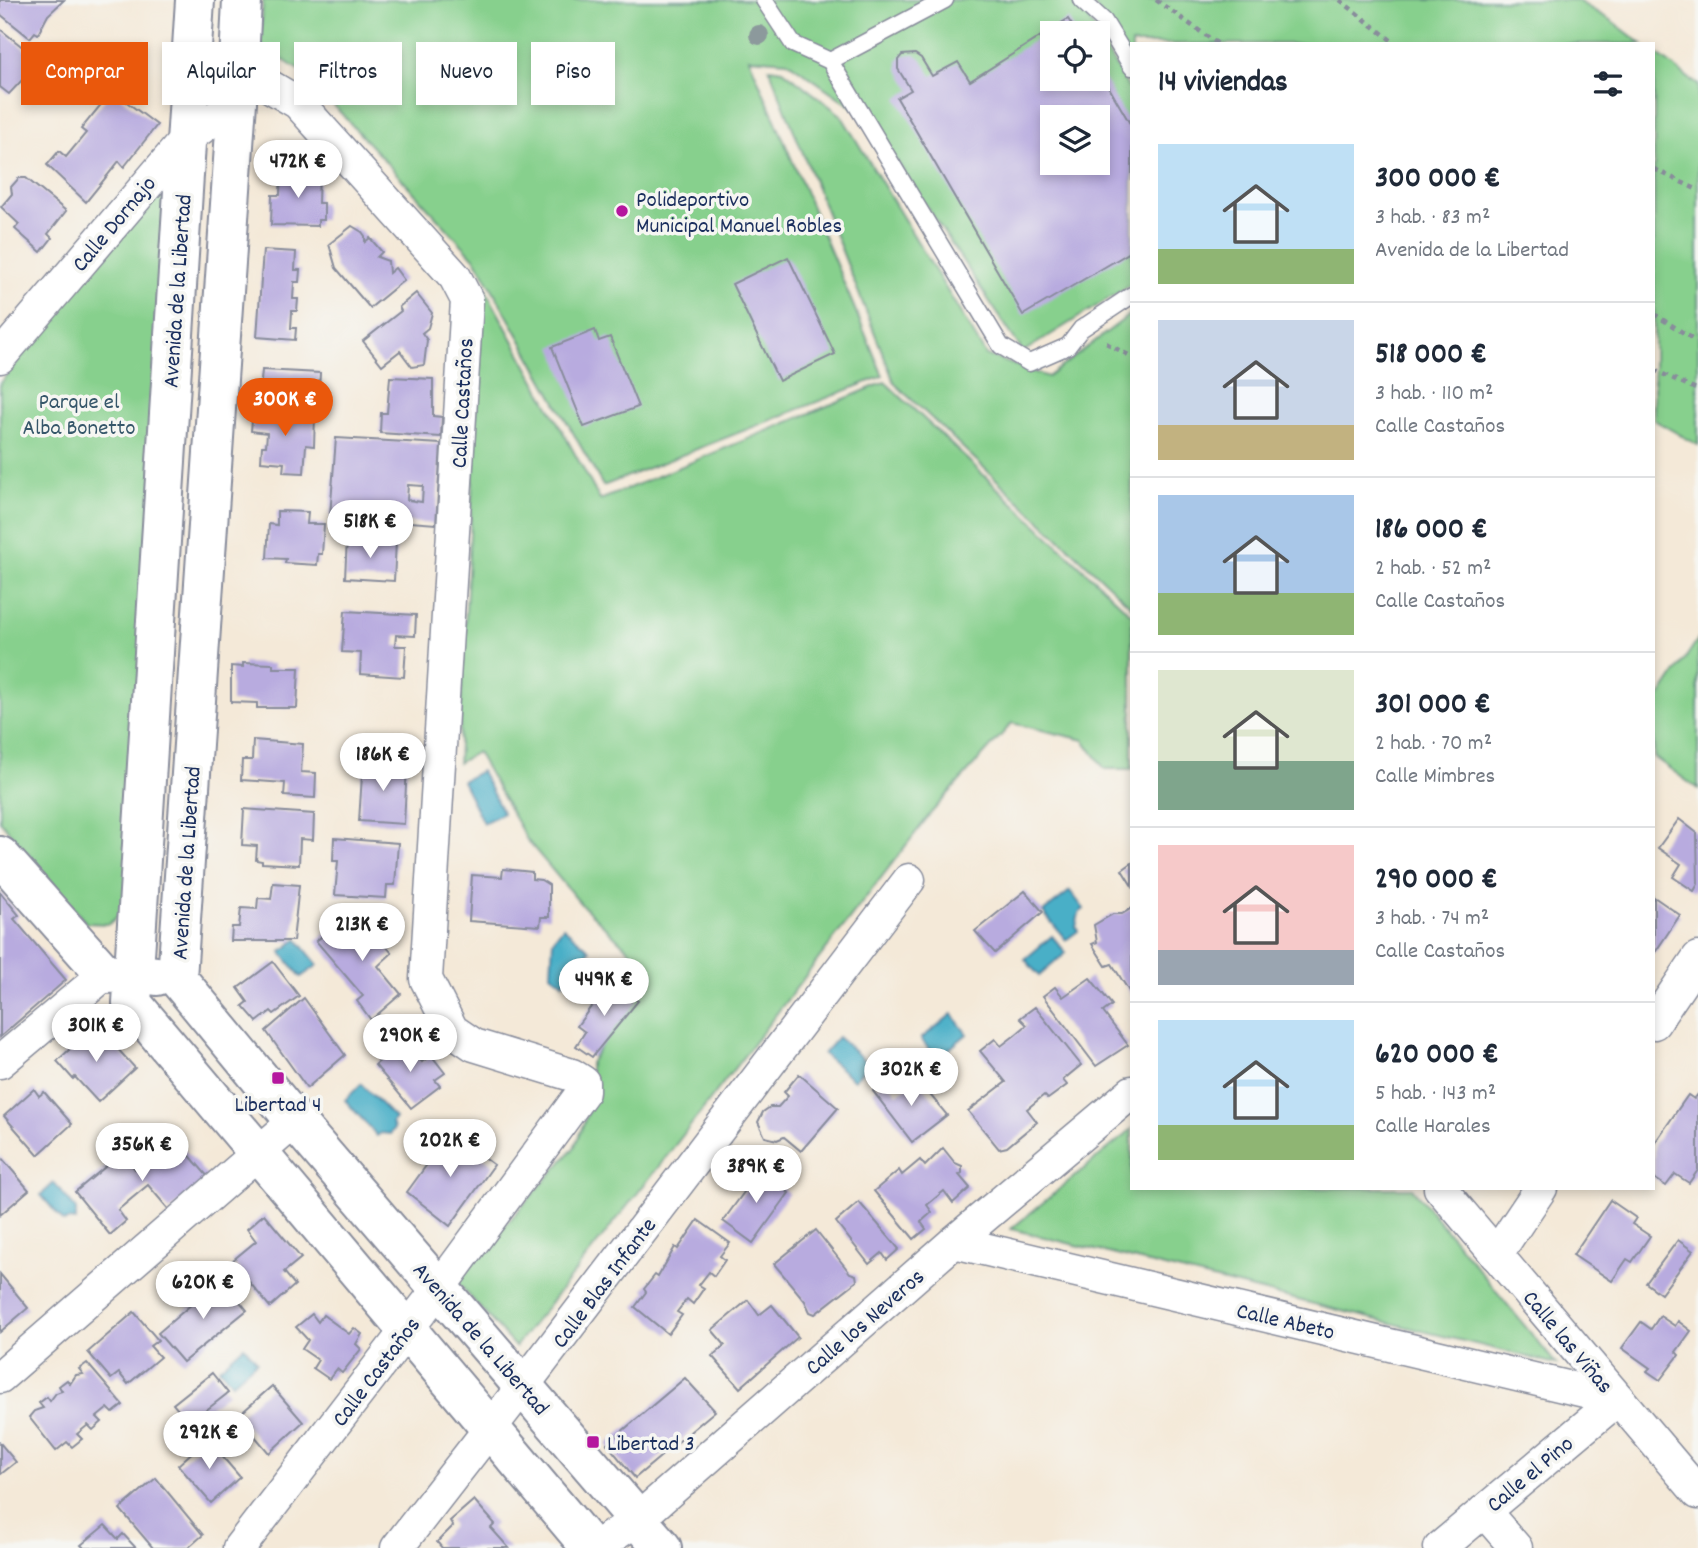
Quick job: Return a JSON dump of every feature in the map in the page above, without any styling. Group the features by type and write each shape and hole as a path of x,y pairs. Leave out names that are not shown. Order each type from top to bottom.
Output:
{"street":[{"name":"Avenida de la Libertad","path":"195,0 120,974 132,1003 593,1548"},
{"name":"Avenida de la Libertad","path":"240,42 242,0"},
{"name":"Calle Castaños","path":"239,1548 439,1288 583,1092 583,1082 572,1075 474,1045 452,1030 426,979 467,300 455,277 298,103 280,98"},
{"name":"Calle Dornajo","path":"0,357 186,139 219,105"},
{"name":"Avenida de la Libertad","path":"237,105 177,978 295,1121 662,1548"},
{"path":"0,856 120,974"},
{"name":"Calle Blas Infante","path":"397,1548 909,880"},
{"path":"1655,1022 1698,958"},
{"path":"0,1062 120,974 177,978"},
{"name":"Calle los Neveros","path":"593,1548 638,1520 954,1242 1130,1094"},
{"path":"0,1377 295,1121"},
{"name":"Calle las Viñas","path":"1442,1190 1698,1493"},
{"path":"1496,1255 1540,1190"},
{"name":"Calle Abeto","path":"954,1242 1618,1399"},
{"name":"Calle el Pino","path":"1440,1548 1618,1399"},
{"path":"1484,1511 1516,1548"}],"lane":[{"path":"764,0 793,44 830,61 1001,346 1029,363 1068,346 1081,329 1130,296"},
{"path":"830,61 945,0"},
{"path":"1081,0 1104,21 1130,64"}],"path":[{"path":"1156,0 1215,42"},
{"path":"1340,0 1393,42"},
{"path":"1655,169 1698,190"},
{"path":"1655,315 1698,342"},
{"path":"1655,370 1698,390"}],"green space":[{"name":"Polideportivo Municipal Manuel Robles","path":"263,0 1077,0 1090,21 1040,21 1040,91 1110,91 1110,56 1130,91 1130,285 1023,352 868,118 787,61 749,58 883,376 603,486 476,260 334,105 402,105 402,42 294,42 294,67 280,58 280,42 260,42"},
{"path":"1091,0 1576,0 1612,21 1639,42 1130,42 1130,61 1110,30 1110,21 1104,21"},
{"path":"1655,53 1698,85 1698,445 1655,421"},
{"path":"769,68 783,70 841,115 986,355 1048,377 1130,315 1130,605 895,384"},
{"name":"Parque el Alba Bonetto","path":"160,183 172,184 128,907 109,924 86,923 0,821 0,383"},
{"path":"483,285 600,500 885,382 1130,613 1130,769 1105,769 1084,740 1012,723 931,813 660,1165 515,1347 456,1281 574,1148 590,1107 590,1063 649,969 580,903 527,840 477,752 458,763"},
{"path":"1698,639 1698,789 1655,758 1655,704"},
{"path":"1130,1131 1130,1190 1414,1190 1556,1364 1011,1229"}],"water":[{"path":"481,771 503,813 483,823 462,781"},
{"path":"1070,891 1084,909 1079,913 1076,927 1078,931 1066,940 1043,912"},
{"path":"563,927 590,950 563,983 551,974 553,940"},
{"path":"1052,936 1066,953 1039,976 1025,959"},
{"path":"297,939 318,965 301,977 281,952"},
{"path":"952,1014 967,1034 937,1059 921,1039"},
{"path":"838,1037 869,1064 854,1080 823,1054"},
{"path":"361,1084 395,1118 392,1122 394,1129 390,1134 381,1133 377,1136 345,1100"},
{"path":"54,1183 76,1209 76,1221 64,1222 41,1195"},
{"path":"244,1346 257,1361 232,1383 219,1368"}],"building":[{"path":"0,0 64,0 48,15 38,34 35,32 30,38 0,14"},
{"path":"0,29 21,46 21,81 9,94 0,87"},
{"path":"1040,37 1040,91 1110,89 1130,124 1130,252 1023,315 897,98 911,90 898,69 898,60 902,55 915,54 921,58 932,76 958,62 970,81"},
{"path":"101,105 131,105 157,125 124,167 119,161 86,202 47,165 59,151 66,157 86,133 81,129"},
{"path":"281,170 319,172 318,203 324,203 324,220 318,220 318,226 271,225 272,195 280,195"},
{"path":"19,178 26,178 66,211 48,234 52,238 41,252 15,229 19,224 1,207 12,194 11,187"},
{"path":"352,226 362,232 365,242 370,238 382,252 377,257 388,261 389,273 395,268 404,280 370,308 336,268 329,244"},
{"path":"263,250 296,252 295,270 300,270 299,282 294,282 293,299 298,299 297,311 292,311 291,328 296,328 295,340 257,337"},
{"path":"788,257 835,354 779,381 732,284"},
{"path":"416,293 432,313 428,328 422,333 427,340 424,365 412,367 400,351 382,365 363,341 401,311 399,307"},
{"path":"595,330 599,341 610,337 638,407 584,427 552,347"},
{"path":"262,370 320,373 318,408 259,404"},
{"path":"390,377 433,379 433,416 442,417 441,437 380,433 381,413 387,413"},
{"path":"253,411 315,415 314,446 306,445 304,473 283,472 284,463 261,461 262,446 266,446 267,433 251,431"},
{"path":"336,438 441,444 436,524 330,516","holes":["408,485 423,486 422,502 407,500"]},
{"path":"277,511 308,512 307,524 324,524 322,554 318,554 317,565 285,563 286,559 267,558 269,524 277,525"},
{"path":"347,538 396,541 394,581 345,578"},
{"path":"345,611 416,615 415,636 396,635 395,646 406,646 404,677 360,674 361,653 342,652"},
{"path":"243,663 273,664 273,668 299,668 297,708 257,708 257,703 231,702 231,666 243,667"},
{"path":"253,740 303,744 301,772 316,773 315,798 284,796 285,783 241,780 242,760 252,760"},
{"path":"363,761 407,766 404,824 359,821"},
{"path":"244,809 314,814 313,840 300,839 299,865 262,863 256,860 257,846 242,845"},
{"path":"1679,819 1697,833 1698,884 1694,891 1673,877 1681,864 1658,848"},
{"path":"334,838 398,843 395,885 387,885 386,898 335,895 338,861 333,861"},
{"path":"1130,864 1130,883 1122,870"},
{"path":"503,869 532,872 532,879 549,885 549,917 541,917 540,926 469,921 472,875 502,877"},
{"path":"273,883 299,885 293,941 231,941 232,927 239,927 241,908 257,909 258,898 271,899"},
{"path":"1025,891 1043,912 995,953 975,931"},
{"path":"0,892 19,915 14,919 66,980 0,1037"},
{"path":"1655,898 1680,915 1655,952"},
{"path":"1130,909 1130,993 1112,964 1106,966 1092,944 1097,942 1094,925 1113,914 1122,914"},
{"path":"360,915 392,953 378,966 401,994 371,1020 357,1001 363,996 316,941 337,925 342,930"},
{"path":"273,962 299,996 274,1014 271,1011 257,1022 243,1006 248,1002 238,988"},
{"path":"1090,978 1112,1005 1103,1012 1128,1045 1096,1066 1043,996 1055,987 1063,997"},
{"path":"610,981 638,1001 592,1057 576,1046 585,1032 577,1026"},
{"path":"304,998 345,1055 307,1088 266,1031"},
{"path":"1035,1007 1081,1065 1063,1080 1067,1085 1048,1099 1044,1095 1027,1109 1037,1122 1007,1147 999,1149 968,1111 1006,1082 980,1051 995,1039 1001,1046 1014,1036 1027,1025 1020,1018"},
{"path":"96,1025 135,1068 98,1102 57,1061"},
{"path":"404,1040 422,1062 431,1055 445,1073 435,1080 440,1086 411,1108 375,1065"},
{"path":"799,1074 838,1108 801,1151 784,1137 777,1140 765,1137 758,1122 763,1112 770,1107 778,1107 788,1096 784,1092"},
{"path":"886,1079 897,1094 917,1079 947,1115 912,1142 873,1091"},
{"path":"34,1089 39,1096 44,1092 72,1124 38,1155 4,1116"},
{"path":"1698,1094 1698,1170 1689,1183 1675,1174 1666,1186 1655,1179 1655,1143 1688,1095 1694,1099"},
{"path":"450,1133 494,1165 450,1226 407,1192"},
{"path":"173,1136 209,1178 170,1211 148,1185 118,1210 126,1221 110,1235 75,1192 122,1153 135,1169"},
{"path":"943,1148 955,1163 962,1166 962,1173 959,1175 970,1188 953,1203 944,1191 927,1205 932,1212 921,1222 926,1229 914,1239 874,1191 899,1170 902,1175 920,1160 925,1166"},
{"path":"0,1156 29,1190 0,1215"},
{"path":"752,1165 789,1193 753,1243 723,1221 747,1188 740,1183"},
{"path":"1610,1200 1636,1218 1632,1224 1650,1236 1632,1262 1627,1259 1612,1281 1573,1255"},
{"path":"859,1202 899,1249 887,1260 882,1253 869,1264 836,1222"},
{"path":"264,1214 301,1258 284,1272 295,1285 270,1307 232,1261 256,1241 247,1229"},
{"path":"698,1220 730,1243 720,1256 725,1260 714,1276 709,1272 699,1285 704,1288 693,1304 687,1299 677,1312 682,1315 668,1334 635,1307 646,1292 644,1289 655,1275 658,1277 675,1247 678,1249"},
{"path":"816,1230 850,1273 856,1275 857,1281 815,1314 810,1312 805,1301 774,1264"},
{"path":"1678,1240 1693,1251 1661,1294 1646,1283"},
{"path":"0,1274 28,1308 0,1332"},
{"path":"221,1279 247,1310 183,1362 158,1333"},
{"path":"748,1300 759,1315 772,1305 798,1337 740,1388 712,1356 725,1345 712,1330"},
{"path":"134,1312 158,1340 150,1346 160,1357 128,1384 119,1373 111,1379 88,1352"},
{"path":"312,1314 318,1322 323,1315 349,1334 354,1328 362,1334 356,1344 361,1349 342,1373 337,1369 329,1379 313,1368 318,1360 302,1349 308,1340 296,1327"},
{"path":"1660,1316 1675,1326 1678,1321 1691,1331 1676,1352 1679,1355 1660,1380 1647,1371 1650,1368 1622,1348 1641,1322 1651,1329"},
{"path":"87,1363 123,1405 113,1413 108,1408 97,1417 102,1422 93,1430 88,1425 77,1434 82,1439 72,1447 67,1442 56,1451 29,1417 34,1411 43,1408 39,1403 47,1397 50,1401 56,1393 62,1391 59,1386 67,1380 70,1384 76,1375 83,1374 79,1369"},
{"path":"212,1373 228,1393 205,1411 208,1414 192,1427 173,1404"},
{"path":"685,1378 715,1411 635,1478 607,1444"},
{"path":"272,1386 303,1422 269,1453 238,1416"},
{"path":"207,1439 240,1477 211,1503 178,1465"},
{"path":"0,1443 16,1462 1,1474 0,1472"},
{"path":"156,1478 203,1535 188,1548 153,1548 120,1509"},
{"path":"474,1500 495,1524 491,1528 509,1548 442,1548 437,1542 453,1526 450,1521"},
{"path":"105,1525 118,1539 123,1534 136,1548 84,1548 81,1545"}],"place":[{"name":"Polideportivo Municipal Manuel Robles","path":"622,211"},
{"name":"Libertad 4","path":"278,1078"},
{"name":"Libertad 3","path":"593,1442"}]}
